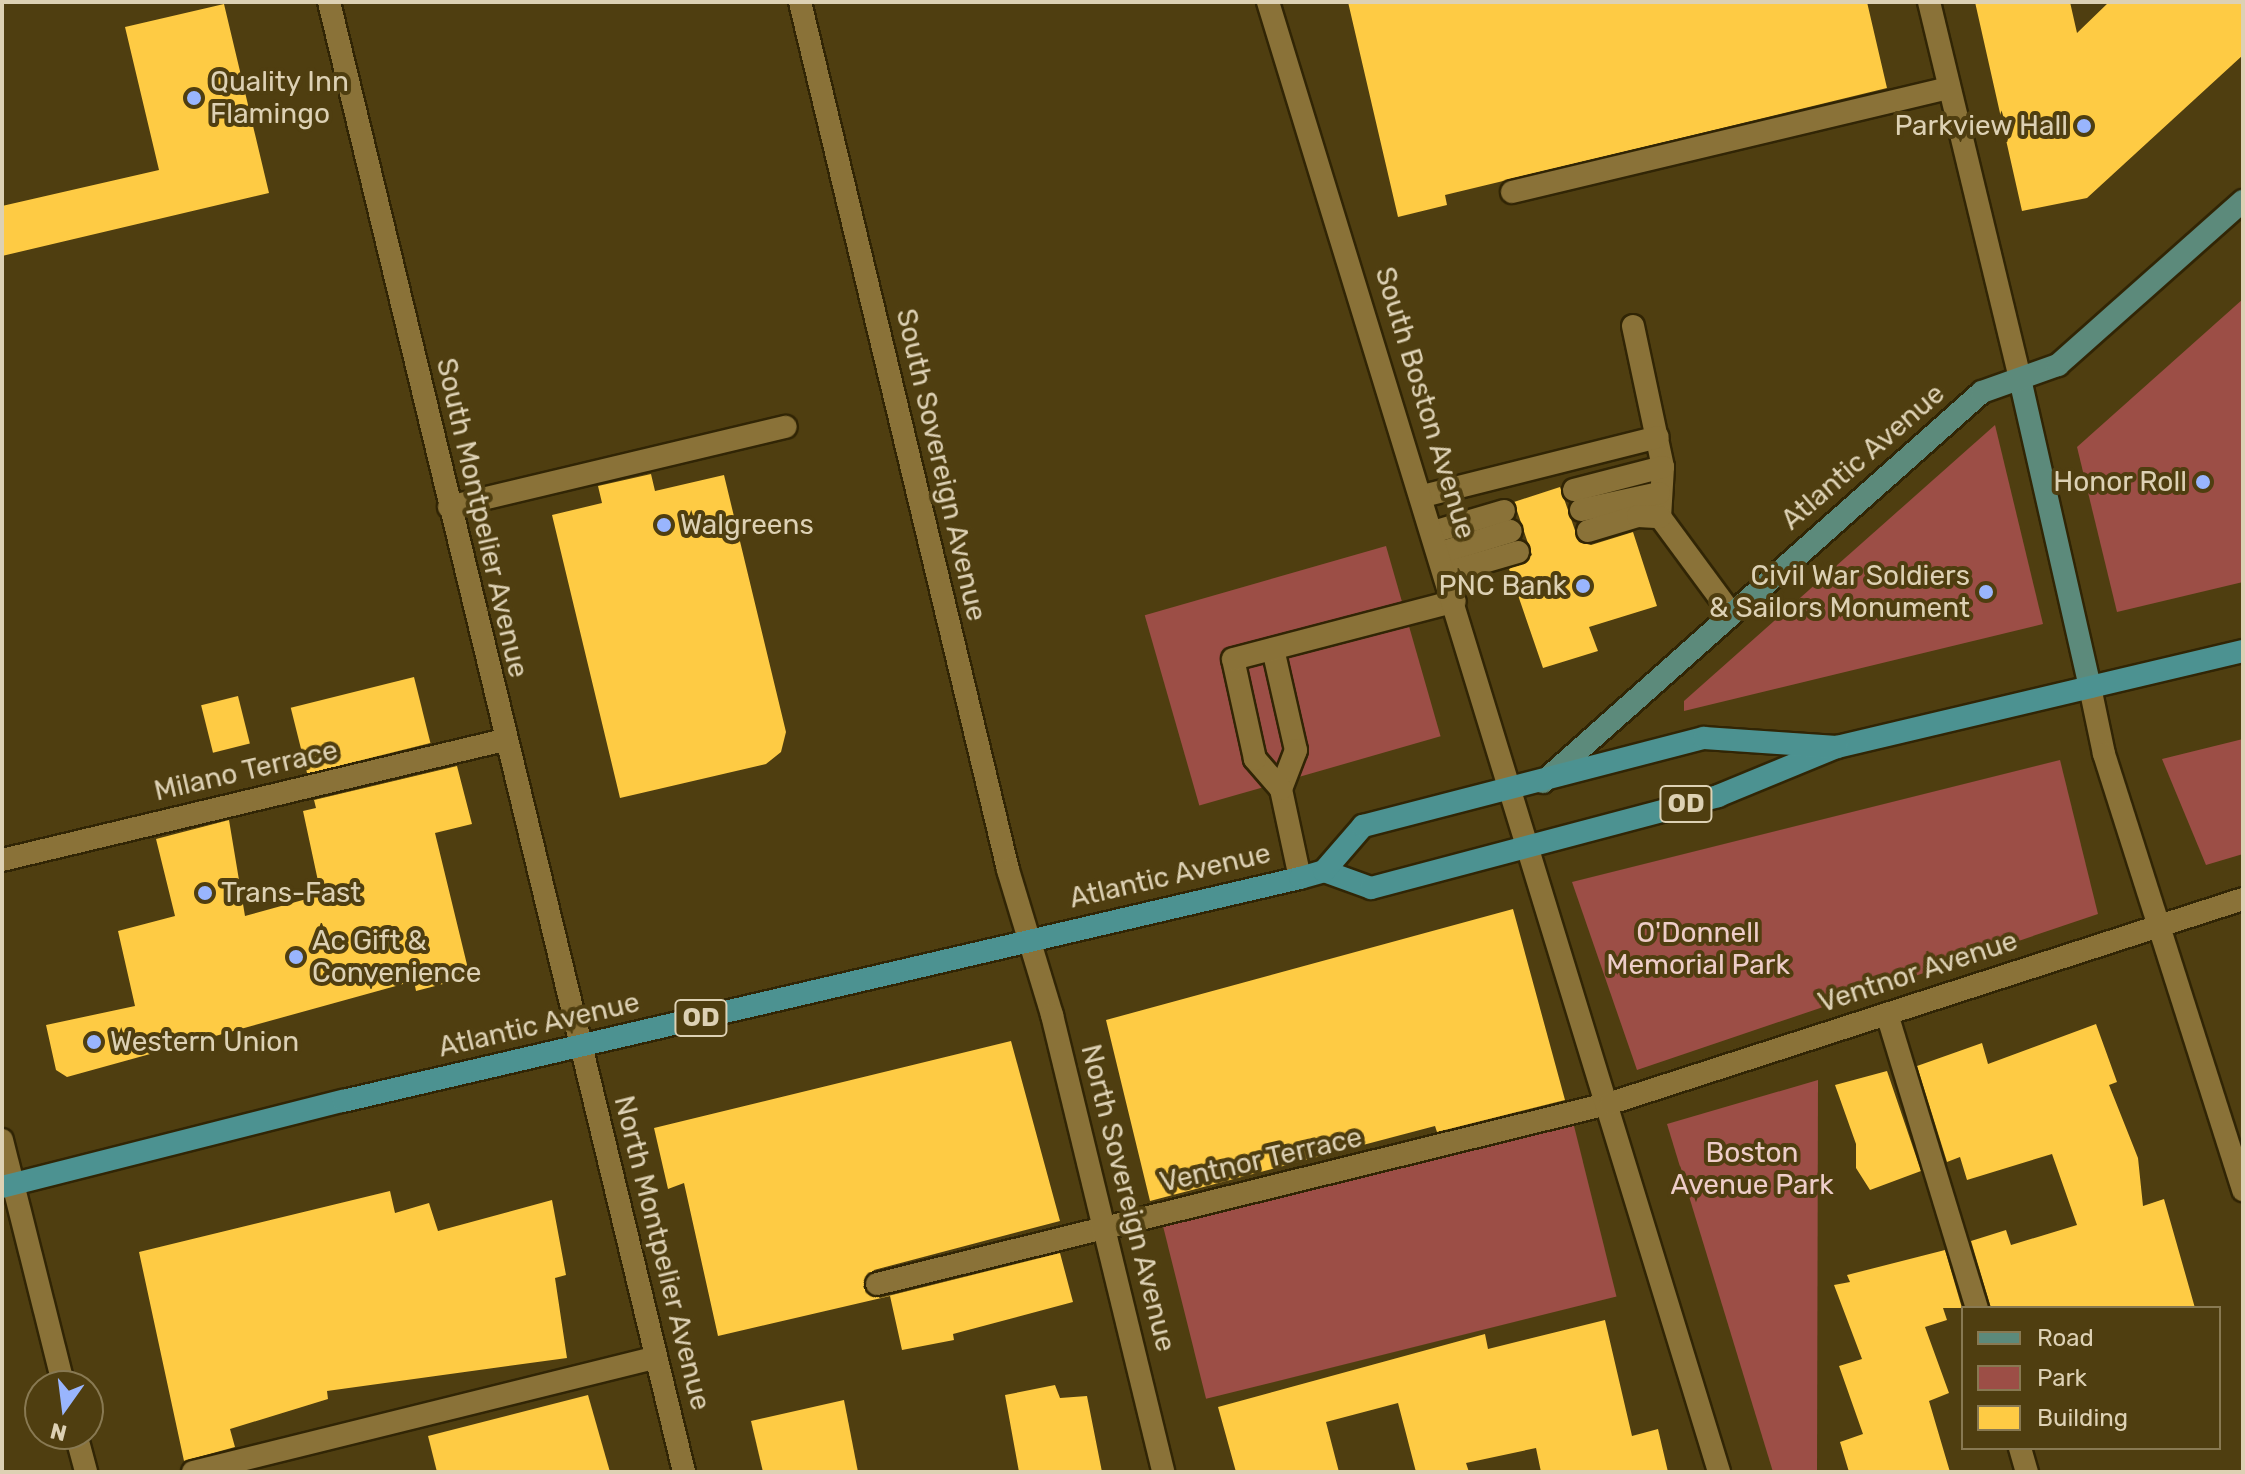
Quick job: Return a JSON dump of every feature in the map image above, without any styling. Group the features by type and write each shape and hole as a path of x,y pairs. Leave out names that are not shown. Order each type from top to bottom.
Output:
{"highway":[{"name":"OD","path":"1324,871 1371,888 1718,796 1837,747 2243,651"},
{"name":"OD","path":"1542,783 1704,738 1837,747"},
{"name":"Atlantic Avenue","path":"7,1185 1031,939 1300,878 1324,871 1363,826 1542,783"}],"main road":[{"name":"Atlantic Avenue","path":"1542,783 1730,612 1982,392 2058,365 2243,201"},
{"path":"2020,379 2090,687"}],"street":[{"name":"South Montpelier Avenue","path":"329,2 504,740 581,1047"},
{"name":"South Sovereign Avenue","path":"800,2 1004,855 1031,939"},
{"name":"South Boston Avenue","path":"1268,2 1611,1103 1719,1472"},
{"path":"1929,2 2020,379"},
{"path":"1512,192 1949,88"},
{"path":"1633,326 1663,467 1659,493 1660,517 1730,612"},
{"path":"449,507 786,427"},
{"path":"1423,496 1658,437"},
{"path":"1581,510 1663,467"},
{"path":"1581,510 1659,493"},
{"path":"1581,510 1660,517"},
{"path":"1440,553 1508,521"},
{"path":"1440,553 1518,552"},
{"path":"1300,878 1281,789 1255,759 1233,659 1455,601"},
{"path":"1273,649 1296,750 1281,789"},
{"path":"2090,687 2158,926 2243,1190"},
{"name":"Milano Terrace","path":"2,860 504,740"},
{"name":"Ventnor Avenue","path":"1611,1103 2243,899"},
{"name":"North Sovereign Avenue","path":"1031,939 1163,1472"},
{"path":"1887,1014 1976,1306"},
{"name":"North Montpelier Avenue","path":"581,1047 684,1472"},
{"name":"Ventnor Terrace","path":"877,1284 1611,1103"},
{"path":"2,1140 7,1185 59,1370"},
{"path":"193,1472 656,1357"},
{"path":"80,1450 86,1472"},
{"path":"2021,1450 2027,1472"}],"green space":[{"path":"2243,299 2243,582 2117,612 2077,447"},
{"path":"1995,425 2043,624 1684,711 1684,701"},
{"path":"1386,546 1441,736 1199,806 1145,615"},
{"path":"2243,739 2243,854 2206,865 2162,759"},
{"name":"O'Donnell Memorial Park","path":"2060,760 2098,914 1637,1070 1572,882"},
{"name":"Boston Avenue Park","path":"1818,1080 1817,1472 1773,1472 1667,1124"},
{"path":"1572,1118 1617,1297 1206,1399 1162,1220"}],"building":[{"path":"1348,2 1867,2 1887,88 1445,195 1447,205 1398,217"},
{"name":"Parkview Hall","path":"1975,2 2070,2 2077,33 2109,2 2243,2 2243,55 2087,198 2022,211"},
{"name":"Quality Inn Flamingo","path":"224,4 269,193 2,256 2,206 159,170 125,27"},
{"name":"Walgreens","path":"651,474 655,491 724,475 786,732 781,752 766,764 620,798 552,515 602,503 598,486"},
{"name":"PNC Bank","path":"1560,487 1579,542 1591,545 1633,532 1657,606 1589,627 1598,651 1543,668 1509,569 1532,555 1514,502"},
{"path":"414,677 430,743 307,774 291,708"},
{"path":"238,696 250,744 213,753 201,705"},
{"path":"457,766 472,824 435,833 470,977 416,991 414,981 67,1077 56,1070 46,1025 135,1006 118,931 175,916 156,839 229,820 245,916 321,895 303,811 316,808 314,800"},
{"path":"1513,909 1565,1100 1437,1132 1435,1126 1150,1201 1106,1020"},
{"path":"2096,1024 2117,1082 2109,1085 2138,1158 2143,1206 2164,1199 2194,1306 1990,1306 1971,1241 2006,1230 2011,1245 2077,1225 2052,1154 1967,1180 1960,1157 1947,1162 1917,1066 1982,1043 1988,1064"},
{"path":"1011,1041 1060,1221 874,1270 863,1287 880,1298 1060,1253 1073,1302 953,1334 954,1340 902,1350 890,1296 718,1336 684,1183 668,1189 654,1128"},
{"path":"1887,1071 1921,1171 1870,1190 1856,1168 1856,1144 1835,1085"},
{"path":"390,1191 395,1213 429,1203 438,1231 552,1200 566,1275 555,1278 567,1358 327,1391 328,1399 230,1429 235,1447 184,1461 139,1252"},
{"path":"1945,1250 1961,1308 1943,1308 1947,1320 1925,1327 1949,1393 1929,1401 1950,1472 1849,1472 1840,1442 1863,1434 1839,1366 1862,1359 1834,1285 1850,1282 1847,1275"},
{"path":"1605,1320 1632,1436 1658,1429 1668,1472 1541,1472 1536,1448 1466,1463 1469,1472 1416,1472 1398,1403 1326,1422 1339,1472 1236,1472 1218,1407 1485,1334 1488,1349"},
{"path":"1055,1385 1060,1398 1087,1396 1102,1472 1019,1472 1005,1395"},
{"path":"588,1395 610,1472 437,1472 428,1436"},
{"path":"844,1400 858,1472 763,1472 751,1421"}],"place":[{"name":"Quality Inn Flamingo","path":"194,98"},
{"name":"Parkview Hall","path":"2084,126"},
{"name":"Honor Roll","path":"2203,482"},
{"name":"Walgreens","path":"664,525"},
{"name":"PNC Bank","path":"1583,586"},
{"name":"Civil War Soldiers & Sailors Monument","path":"1986,592"},
{"name":"Trans-Fast","path":"205,893"},
{"name":"Ac Gift & Convenience","path":"296,957"},
{"name":"Western Union","path":"94,1042"}]}
